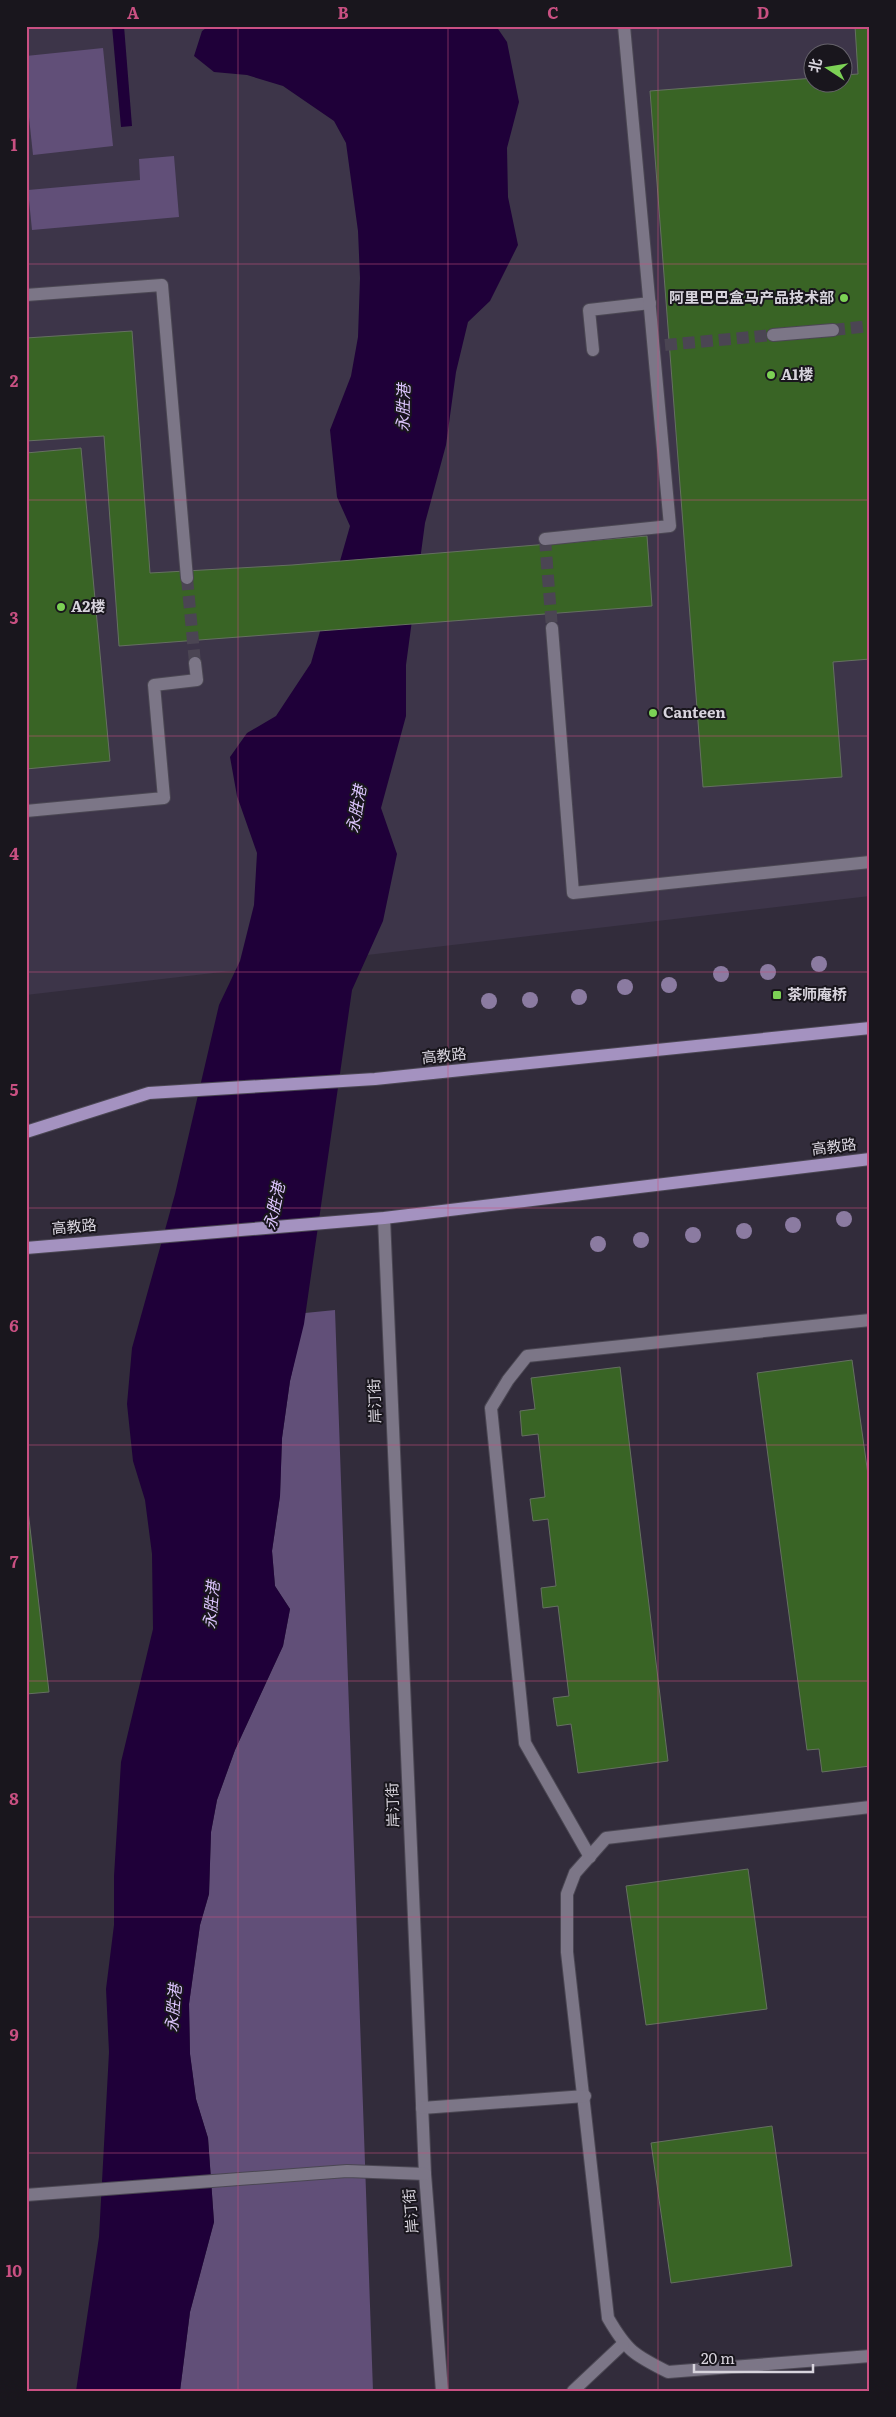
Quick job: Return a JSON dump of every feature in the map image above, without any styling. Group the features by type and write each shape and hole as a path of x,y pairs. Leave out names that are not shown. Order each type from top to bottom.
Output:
{"main road":[{"name":"高教路","path":"26,1132 149,1093 375,1079 870,1028"},
{"name":"高教路","path":"26,1248 347,1222 870,1159"}],"street":[{"path":"545,539 670,526 660,346 650,303 624,26"},
{"path":"26,295 162,285 188,578"},
{"path":"594,350 589,310 650,303"},
{"path":"773,335 833,330"},
{"path":"552,628 573,893 870,862"},
{"path":"26,811 164,798 154,685 197,680 195,663"},
{"name":"岸汀街","path":"384,1218 425,2174 442,2391"},
{"path":"590,1857 525,1743 491,1408 508,1380 527,1356 870,1320"},
{"path":"870,1807 606,1838 575,1873 567,1894 567,1952 585,2096 608,2318 623,2344 640,2358 668,2372 870,2356"},
{"path":"422,2108 585,2096"},
{"path":"26,2195 347,2171 425,2174"},
{"path":"573,2391 623,2344"}],"shaded area":[{"path":"26,26 870,26 870,896 26,995"},
{"path":"103,48 113,146 33,155 26,89 26,56"},
{"path":"174,156 179,217 32,230 28,190 140,180 139,159"},
{"path":"335,1310 373,2391 180,2391 190,2312 214,2222 208,2138 196,2099 190,2054 189,2004 200,1925 209,1894 211,1832 217,1800 235,1750 283,1646 290,1609 275,1586 272,1551 280,1496 282,1438 290,1381 305,1313"}],"water":[{"path":"112,26 124,26 132,126 121,127"},
{"name":"永胜港","path":"209,26 496,26 507,42 519,102 507,148 508,197 518,245 490,301 468,322 456,372 446,445 425,523 406,665 406,716 381,808 397,854 383,921 352,990 304,1324 290,1381 282,1438 280,1496 272,1551 275,1586 290,1609 283,1646 235,1750 217,1800 211,1832 209,1894 200,1925 189,2004 190,2054 196,2099 208,2138 214,2222 190,2312 180,2391 76,2391 99,2237 109,2052 106,1989 114,1925 114,1876 121,1762 153,1629 152,1554 145,1500 133,1461 127,1404 132,1348 175,1194 219,1005 240,961 254,905 257,853 237,796 230,757 247,733 276,716 311,663 350,526 337,497 330,430 351,376 358,337 360,278 358,231 346,143 334,121 283,86 247,75 214,72 194,56 202,31"}],"building":[{"name":"A1楼","path":"855,26 870,26 870,659 833,662 842,777 703,787 650,91 804,79 804,92 854,92 854,74 858,74"},
{"path":"132,331 150,573 292,565 647,536 652,606 119,646 104,436 26,441 26,338"},
{"name":"A2楼","path":"81,448 110,761 26,769 26,453"},
{"path":"852,1360 870,1489 870,1766 822,1772 819,1749 807,1750 757,1373"},
{"path":"620,1367 668,1761 578,1773 571,1724 557,1726 553,1698 569,1696 558,1606 543,1608 541,1588 556,1586 548,1519 533,1521 530,1499 545,1497 538,1434 522,1436 520,1411 535,1409 531,1378"},
{"path":"26,1493 49,1692 26,1694"},
{"path":"748,1869 767,2009 646,2025 626,1886"},
{"path":"772,2126 792,2266 671,2283 651,2143"}],"tunnel":[{"path":"833,330 870,326"},
{"path":"665,345 773,335"},
{"path":"545,539 552,628"},
{"path":"187,578 195,663"}],"place":[{"name":"阿里巴巴盒马产品技术部","path":"844,298"},
{"name":"A1楼","path":"771,375"},
{"name":"A2楼","path":"61,607"},
{"name":"Canteen","path":"653,713"},
{"name":"茶师庵桥","path":"777,995"}]}
